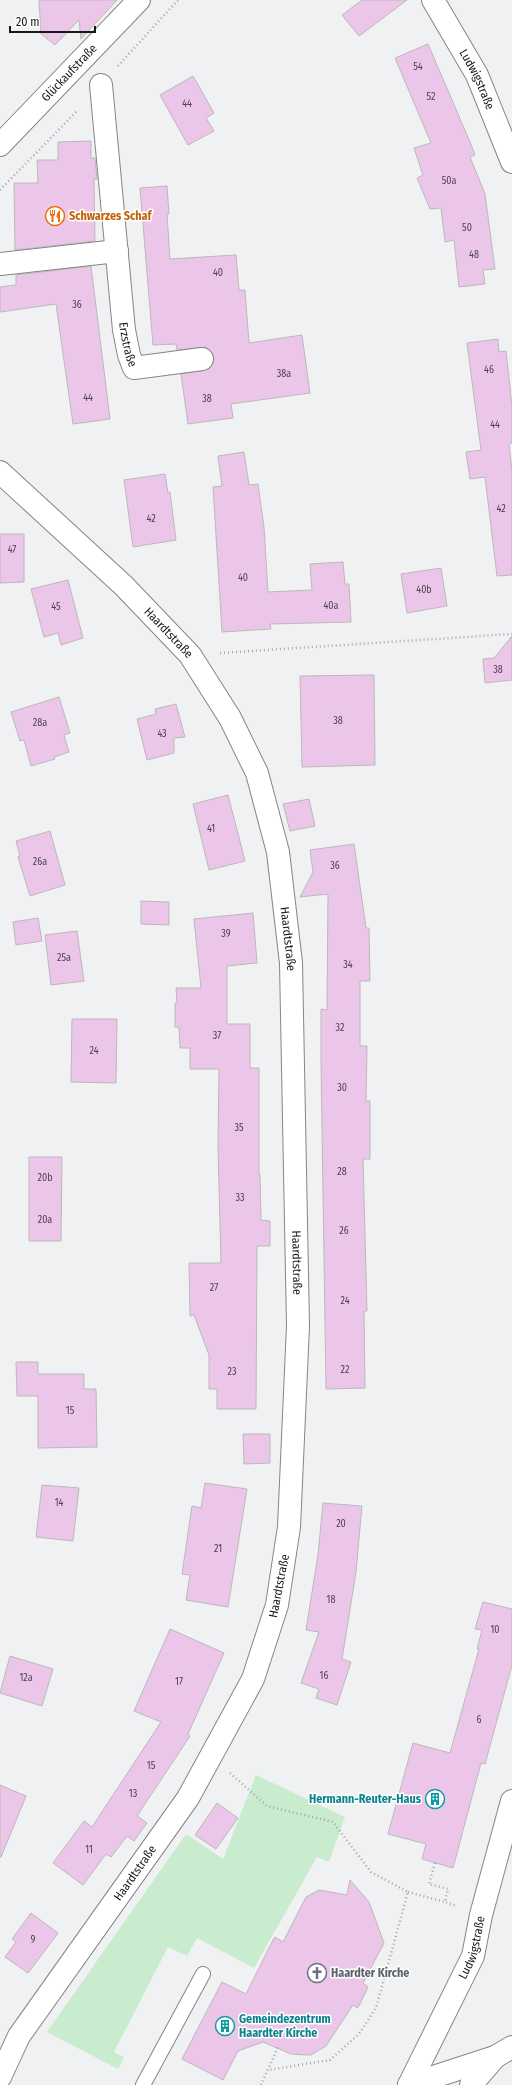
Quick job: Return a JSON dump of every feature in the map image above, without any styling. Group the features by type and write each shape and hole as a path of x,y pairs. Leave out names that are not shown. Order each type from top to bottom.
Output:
{"street":[{"name":"Glückaufstraße","path":"0,145 139,0"},
{"name":"Ludwigstraße","path":"434,0 477,75 512,162"},
{"name":"Erzstraße","path":"101,85 124,330 129,355 134,368 202,359"},
{"path":"0,264 116,252"},
{"name":"Haardtstraße","path":"0,472 124,586 190,655 230,718 257,773 278,852 291,962 298,1326 289,1527 277,1605 253,1679 188,1798 19,2036 0,2077"},
{"name":"Ludwigstraße","path":"409,2085 473,1956 481,1915 512,1801"},
{"path":"409,2085 504,2052"},
{"path":"471,2085 504,2052"}],"lane":[{"path":"143,2085 203,1974"}],"path":[{"path":"190,655 512,634"},
{"path":"228,1771 267,1806 333,1822 372,1872 408,1892 445,1902 481,1915"},
{"path":"435,1863 429,1884 448,1889 445,1902"},
{"path":"268,2070 330,2060 359,2034 376,2008 408,1892"},
{"path":"261,2085 278,2047"}],"green space":[{"path":"256,1775 345,1817 329,1862 317,1857 254,1968 197,1938 187,1956 168,1947 114,2052 124,2057 118,2069 47,2032 186,1834 223,1859"}],"building":[{"path":"39,0 117,0 81,39 79,20 55,45 41,34"},
{"path":"362,0 407,0 359,36 342,15"},
{"path":"428,44 475,155 470,157 485,194 495,269 483,270 485,284 459,287 454,240 445,242 441,208 430,209 417,178 423,175 414,148 431,143 395,58"},
{"path":"193,76 214,113 206,118 214,131 188,145 160,95"},
{"name":"Schwarzes Schaf","path":"91,141 91,158 95,158 97,179 94,179 95,241 15,250 14,183 38,183 37,160 58,160 58,142"},
{"path":"167,186 170,259 236,255 239,290 245,290 249,343 302,335 310,393 231,404 233,418 188,424 181,374 209,369 213,364 214,358 212,352 206,347 177,350 176,344 153,345 140,188"},
{"path":"91,266 110,419 73,424 56,304 0,312 0,287 16,285 16,275"},
{"path":"498,339 499,352 506,351 512,406 512,443 509,444 512,470 512,575 497,576 485,477 470,479 466,452 481,450 467,343"},
{"path":"244,452 249,485 258,484 264,527 268,592 312,590 310,564 343,562 345,584 349,584 351,622 270,624 271,629 222,632 213,487 222,486 218,456"},
{"path":"165,474 168,493 170,492 176,540 133,547 124,480"},
{"path":"0,534 24,534 24,582 0,583"},
{"path":"441,568 447,606 407,613 401,574"},
{"path":"68,580 83,638 61,645 58,633 44,637 31,589"},
{"path":"512,636 512,680 485,683 483,659 494,658"},
{"path":"374,675 375,765 302,767 300,676"},
{"path":"59,697 70,733 64,735 69,752 54,757 55,759 31,766 24,740 20,741 11,712"},
{"path":"176,704 185,737 174,738 174,753 147,760 137,719 156,714 155,709"},
{"path":"228,795 245,861 209,870 193,804"},
{"path":"309,799 315,826 290,831 283,804"},
{"path":"50,831 65,885 30,896 18,857 20,856 16,841"},
{"path":"354,844 366,928 369,928 370,981 360,981 360,1046 367,1046 366,1101 370,1101 370,1159 363,1159 367,1311 364,1311 365,1388 326,1389 321,1009 327,1010 328,894 300,897 313,872 310,850"},
{"path":"141,901 169,902 169,925 141,924"},
{"path":"253,913 257,963 227,966 227,1024 250,1024 250,1068 259,1068 259,1174 261,1220 270,1221 270,1246 257,1246 256,1409 217,1409 217,1389 209,1389 209,1355 194,1315 190,1316 189,1263 221,1263 218,1146 219,1069 190,1069 190,1048 180,1048 179,1027 175,1027 175,1003 177,1003 176,988 201,988 194,919"},
{"path":"38,918 42,941 16,945 13,922"},
{"path":"77,931 84,981 51,985 45,935"},
{"path":"72,1019 117,1019 116,1083 71,1082"},
{"path":"29,1157 62,1157 61,1241 29,1241"},
{"path":"16,1362 38,1362 38,1374 84,1374 84,1389 96,1389 97,1447 38,1448 38,1396 17,1396"},
{"path":"243,1434 270,1434 270,1463 244,1464"},
{"path":"205,1483 247,1489 228,1607 186,1600 190,1575 182,1574 192,1506 201,1508"},
{"path":"42,1485 79,1488 73,1541 36,1537"},
{"path":"323,1503 362,1506 356,1572 342,1659 351,1662 337,1705 316,1698 319,1689 301,1683 319,1632 306,1630 318,1555"},
{"path":"483,1602 512,1609 512,1665 485,1764 481,1763 453,1868 422,1859 426,1844 388,1834 413,1743 450,1753 479,1649 477,1649 482,1630 475,1629"},
{"path":"170,1629 224,1653 188,1734 190,1736 137,1816 147,1823 134,1841 127,1836 111,1857 106,1854 83,1885 53,1863 84,1821 92,1827 161,1722 134,1711"},
{"path":"10,1656 53,1669 42,1706 0,1693"},
{"path":"0,1785 26,1796 1,1857 0,1857"},
{"path":"217,1803 238,1818 216,1849 195,1835"},
{"name":"Haardter Kirche","path":"350,1880 369,1902 384,1943 363,1983 368,1987 359,2006 357,2008 353,2005 326,2046 311,2055 291,2054 263,2042 238,2051 223,2080 182,2059 222,1982 246,1994 273,1940 275,1937 283,1942 306,1897 319,1890 347,1895"},
{"path":"31,1913 58,1933 28,1973 5,1957 16,1942 12,1939"}],"place":[{"name":"Schwarzes Schaf","path":"55,216"},
{"name":"Hermann-Reuter-Haus","path":"435,1799"},
{"name":"Haardter Kirche","path":"317,1973"},
{"name":"Gemeindezentrum Haardter Kirche","path":"225,2026"}]}
